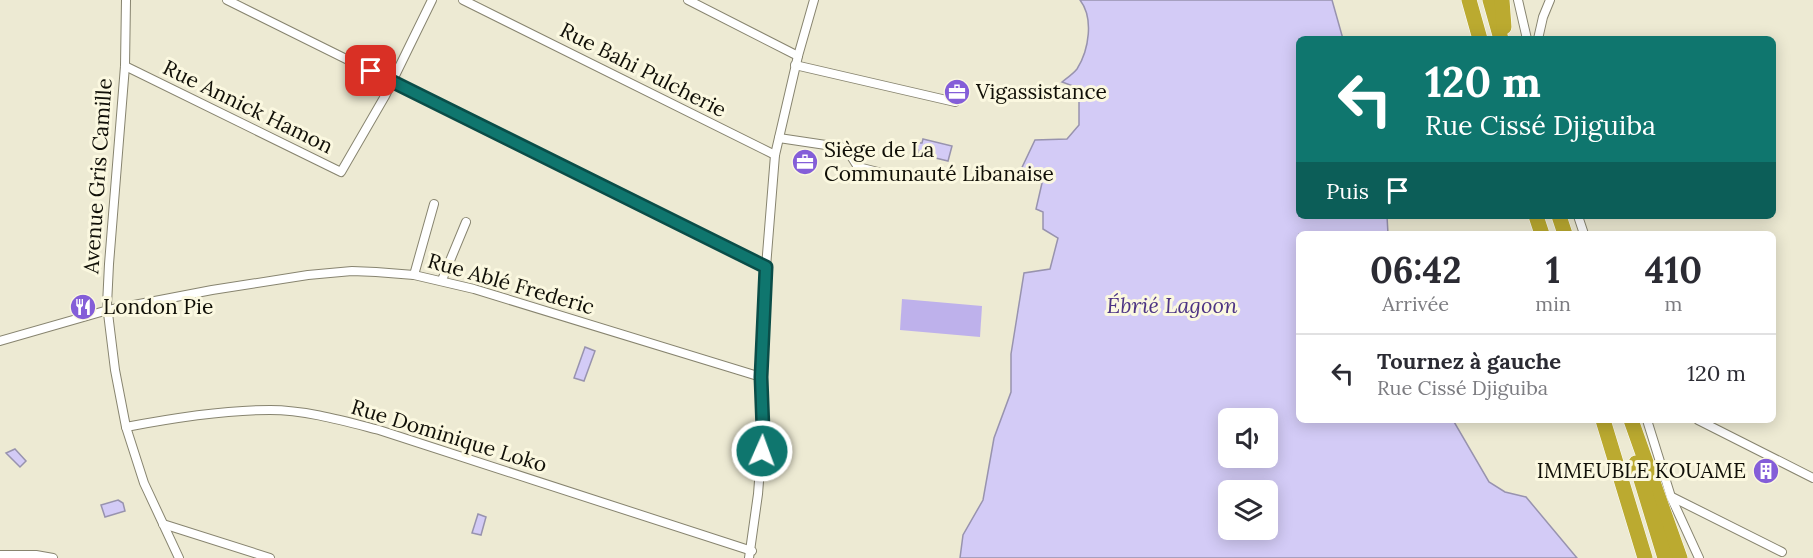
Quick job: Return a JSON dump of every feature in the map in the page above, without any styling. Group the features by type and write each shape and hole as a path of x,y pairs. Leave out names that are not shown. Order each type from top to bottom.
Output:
{"highway":[{"path":"1467,0 1478,35"},
{"path":"1490,0 1502,36"},
{"path":"1502,0 1503,36"},
{"path":"1604,423 1645,558"},
{"path":"1624,423 1665,558"},
{"path":"1632,423 1680,558"}],"street":[{"name":"Avenue Gris Camille","path":"126,0 125,66 108,264 108,310 115,370 126,427 144,483 179,558"},
{"path":"227,0 766,267"},
{"name":"Rue Annick Hamon","path":"125,66 338,172 344,170 392,82 432,0"},
{"name":"Rue Bahi Pulcherie","path":"464,0 775,155"},
{"path":"688,0 796,61 955,102"},
{"path":"750,555 759,494 763,430 761,377 766,267 775,155 796,61 814,0"},
{"path":"1518,0 1526,36"},
{"path":"1539,36 1550,0"},
{"path":"779,138 846,148 858,167 894,176"},
{"path":"414,275 434,204"},
{"path":"442,280 466,222"},
{"name":"Rue Ablé Frederic","path":"0,341 108,310 308,275 352,271 414,275 442,280 761,377"},
{"name":"Rue Dominique Loko","path":"126,427 165,419 271,410 345,421 380,430 750,555"},
{"path":"1648,423 1671,496 1699,558"},
{"path":"1704,423 1813,478"},
{"path":"1671,496 1782,552"},
{"path":"162,524 270,558"},
{"path":"0,555 36,555 53,558"}],"shaded area":[{"path":"902,299 982,306 980,337 900,330"}],"water":[{"name":"Ébrié Lagoon","path":"1080,0 1332,0 1342,36 1296,36 1296,219 1387,219 1388,231 1296,231 1296,423 1455,423 1489,482 1505,492 1526,497 1577,558 960,558 963,535 983,500 994,438 1011,392 1011,354 1024,273 1050,269 1058,238 1043,229 1043,212 1036,209 1042,183 1017,178 1035,140 1067,139 1079,125 1079,92 1076,87 1062,82 1077,69 1081,61 1087,44 1088,25"},
{"path":"923,139 952,146 948,161 919,154 916,147 918,143 922,143"},
{"path":"585,347 595,351 584,381 574,378"},
{"path":"15,449 26,461 20,467 6,453"},
{"path":"118,500 123,503 125,511 105,517 101,505"},
{"path":"478,514 486,517 481,535 472,533"}],"place":[{"name":"Vigassistance","path":"957,92"},
{"name":"Siège de La Communauté Libanaise","path":"805,162"},
{"name":"London Pie","path":"83,307"},
{"name":"IMMEUBLE KOUAME","path":"1766,471"}],"route":[{"path":"371,71 766,267 761,377 762,451"}]}
